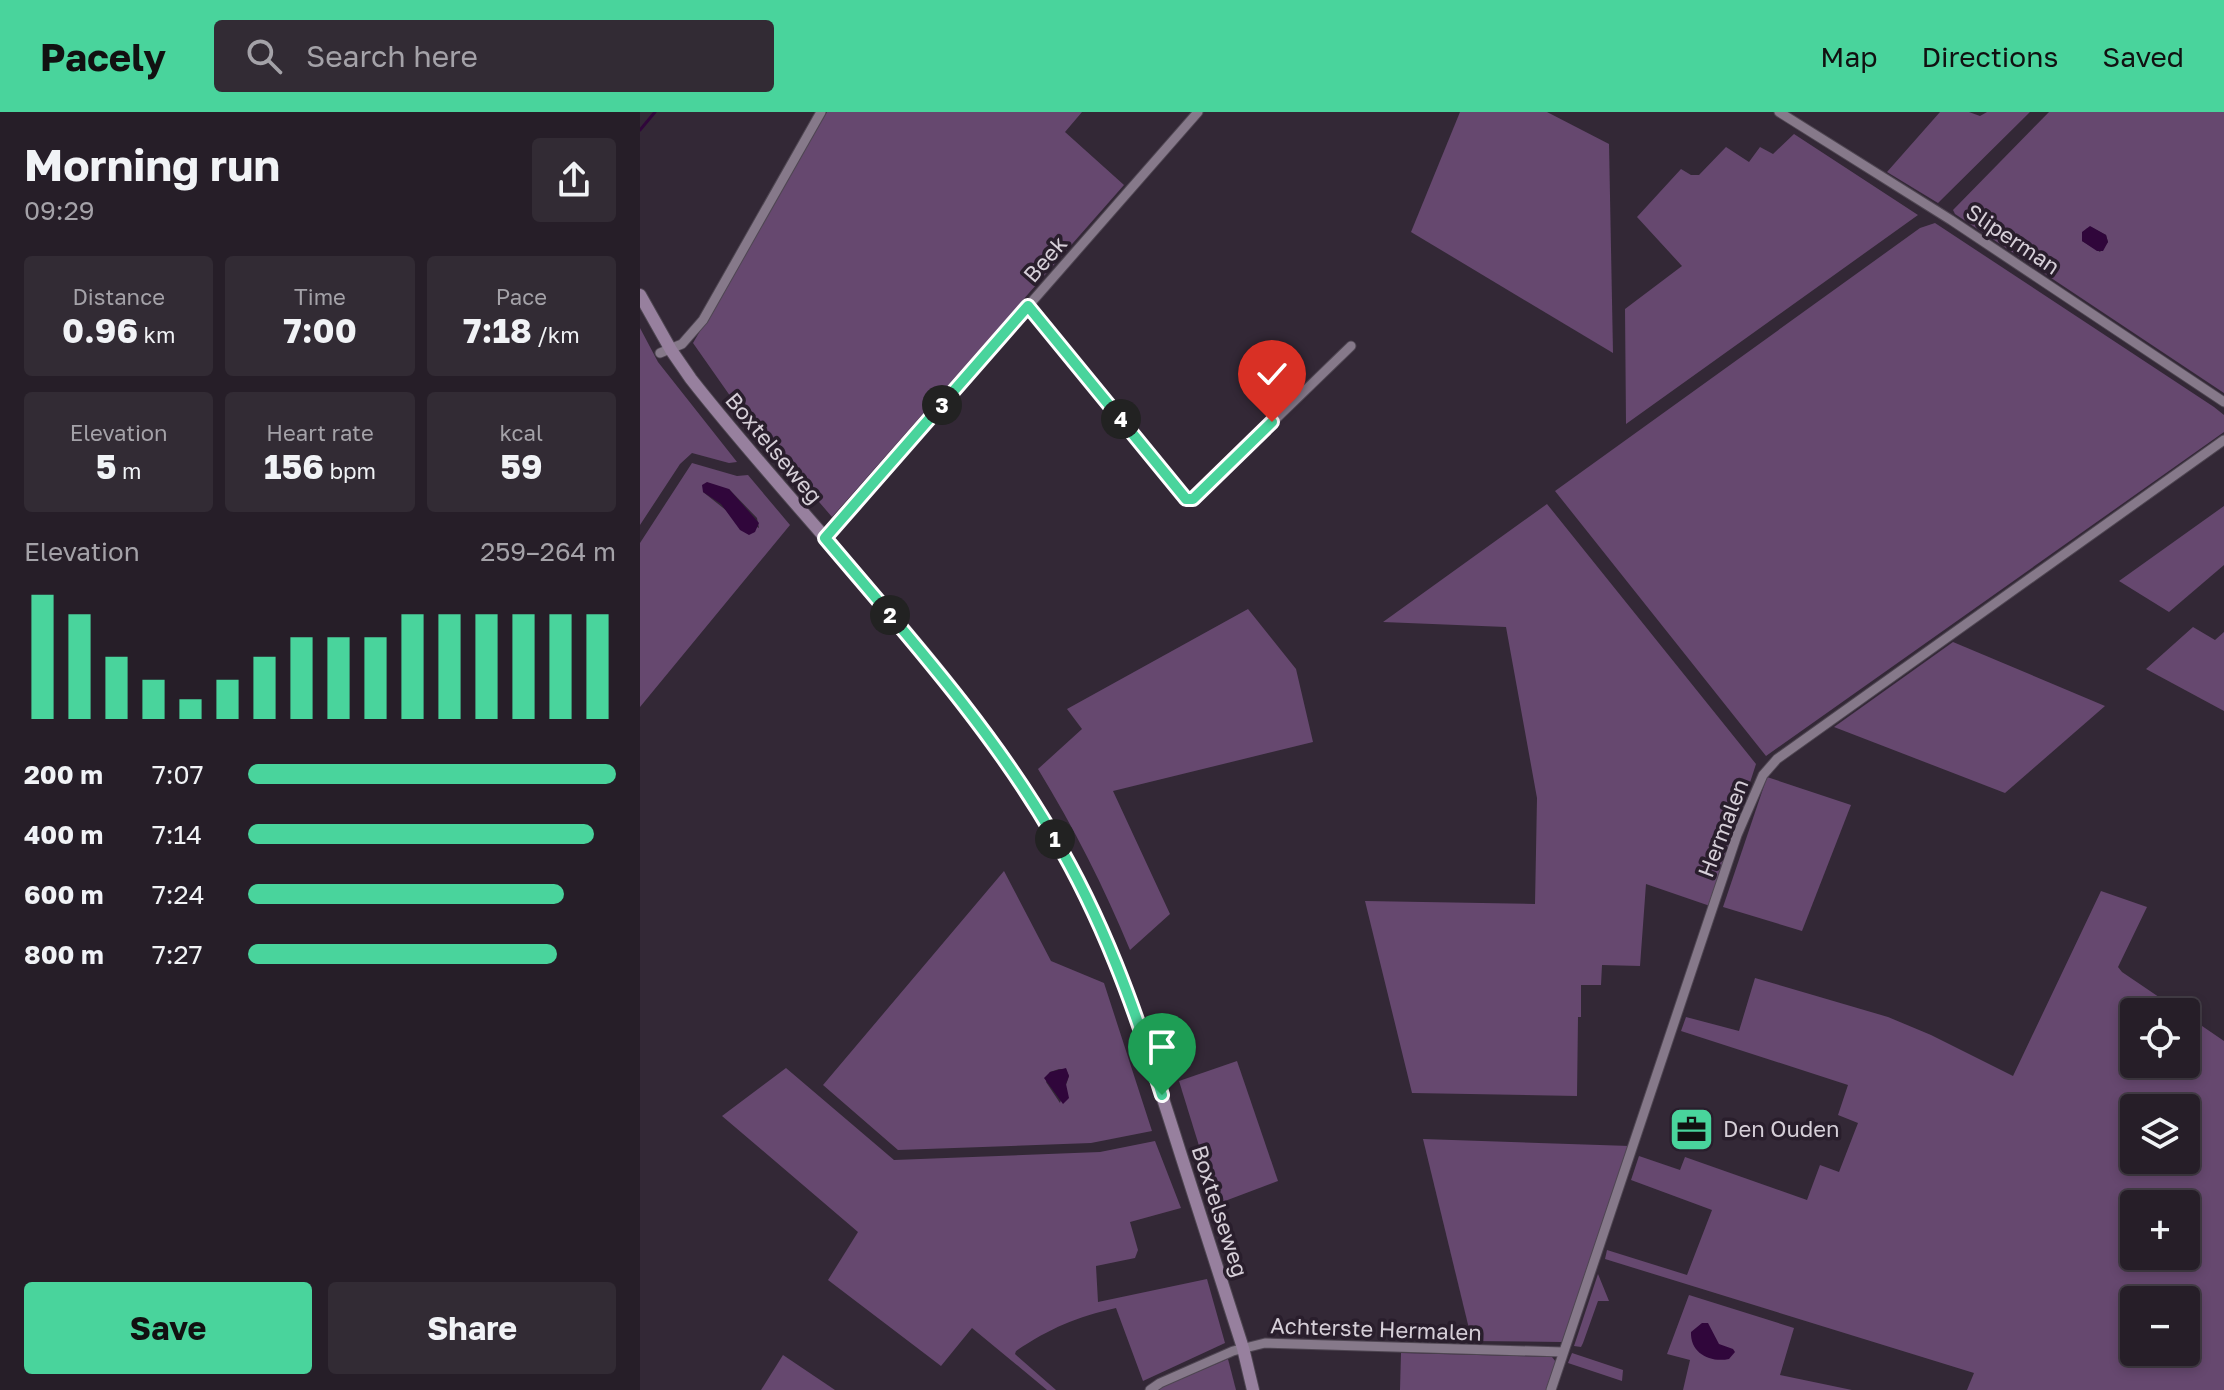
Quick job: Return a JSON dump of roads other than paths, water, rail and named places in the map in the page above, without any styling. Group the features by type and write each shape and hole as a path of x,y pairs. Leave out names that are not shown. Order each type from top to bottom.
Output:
{"main road":[{"name":"Boxtelseweg","path":"640,295 665,352 980,724 1046,824 1083,890 1140,1025 1243,1348 1253,1390"}],"street":[{"path":"665,352 682,344 703,320 821,112"},
{"name":"Beek","path":"825,538 1198,112"},
{"name":"Sliperman","path":"1779,112 1951,220 2224,402"},
{"path":"1028,306 1186,499 1193,499 1351,346"},
{"name":"Hermalen","path":"1551,1390 1737,835 1763,775 1790,749 2224,440"},
{"name":"Achterste Hermalen","path":"1150,1390 1243,1348 1265,1343 1563,1352"}],"waterway":[{"path":"640,130 655,112"}],"place":[{"name":"Den Ouden","path":"1692,1129"}]}
